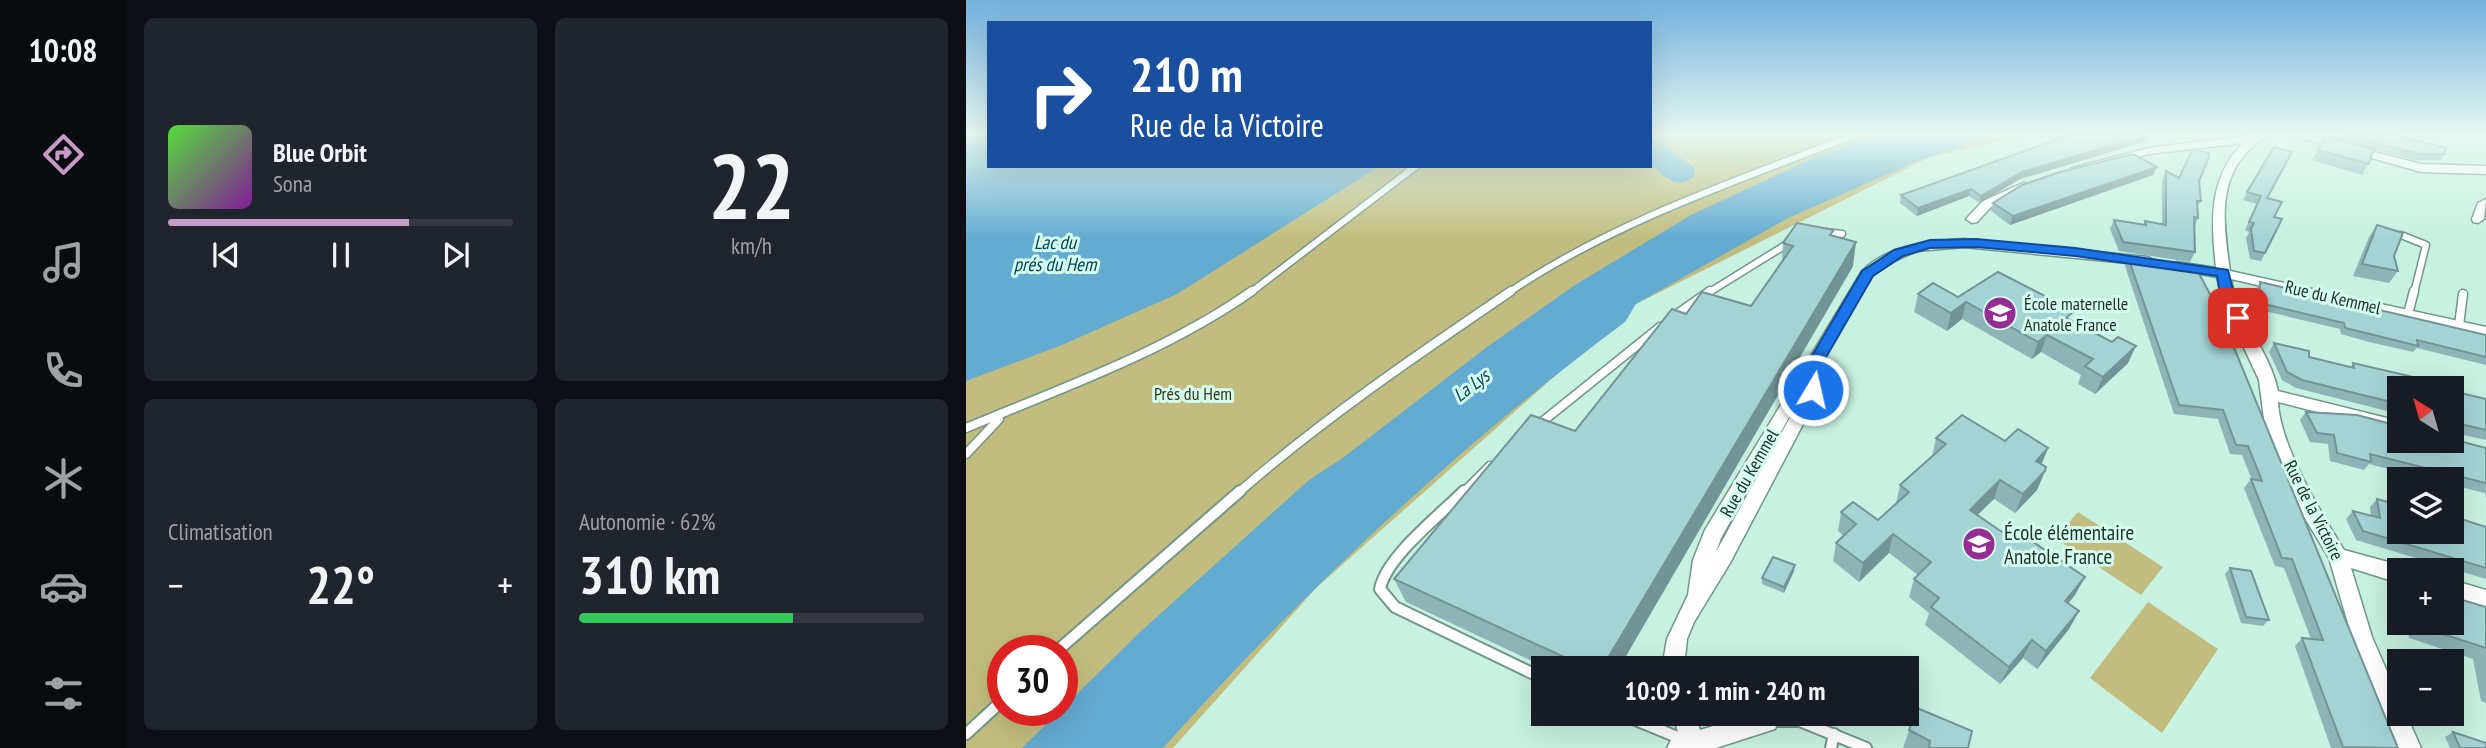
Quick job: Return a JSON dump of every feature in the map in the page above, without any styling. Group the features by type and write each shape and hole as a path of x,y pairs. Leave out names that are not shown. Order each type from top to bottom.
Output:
{"street":[{"path":"2061,173 2074,170"},
{"name":"Rue de la Victoire","path":"2229,170 2219,189 2217,224 2227,294 2272,395 2270,417 2273,427 2312,514 2339,556 2361,637 2409,748"},
{"path":"1972,219 1987,204 2034,183"},
{"path":"2478,219 2482,206 2486,203"},
{"name":"Rue du Kemmel","path":"1675,656 1677,639 1698,594 1723,557 1813,390 1818,359 1867,274 1888,258 1915,247 1976,243 2119,257 2223,273 2486,332"},
{"path":"2272,395 2387,424"},
{"path":"2339,556 2387,570"},
{"path":"2464,593 2486,599"},
{"path":"1686,726 1688,746 1750,726"}],"lane":[{"path":"966,428 1140,356 1206,322 1251,292 1411,170"},
{"path":"1075,635 1290,448 1386,376 1546,267 1577,250 1764,170"},
{"path":"1817,233 1842,234"},
{"path":"2401,235 2426,245 2408,314"},
{"path":"1524,438 1690,304 1748,266 1802,236"},
{"path":"2459,325 2463,294"},
{"path":"966,454 999,419 997,416"},
{"path":"1503,455 1394,561 1382,578 1380,589 1395,607 1531,673"},
{"path":"966,734 987,715"},
{"path":"1647,726 1688,746"},
{"path":"1813,726 1866,748"},
{"path":"1831,748 1834,734"}],"green space":[{"name":"Prés du Hem","path":"966,170 1904,170 1636,304 1316,588 1173,748 966,748"},
{"path":"2078,512 2163,567 2141,595 2055,538"},
{"path":"2148,602 2218,649 2162,733 2090,678"}],"water":[{"name":"Lac du prés du Hem","path":"966,170 1374,170 1177,294 1062,345 966,381"},
{"path":"1657,170 1694,170 1695,175 1689,180 1677,182"},
{"name":"La Lys","path":"1788,170 1897,170 1788,218 1636,304 1625,322 1501,420 1383,524 1270,633 1163,748 1022,748 1044,726 1078,726 1078,693 1139,633 1309,480 1344,457 1487,347 1575,285 1691,215"}],"building":[{"path":"1972,170 2029,170 1981,196 1971,189 1918,208 1901,195"},
{"path":"2148,170 2013,216 1993,203 2022,185 2060,172"},
{"path":"2183,170 2204,170 2199,181 2201,201 2197,201 2198,218 2194,217 2195,252 2123,242 2114,220 2166,225 2166,171 2179,178"},
{"path":"2260,170 2282,170 2267,198 2282,202 2274,217 2282,219 2265,253 2254,251 2251,229 2254,223 2249,222 2261,196 2247,192"},
{"path":"1797,223 1834,230 1830,235 1856,242 1609,656 1562,656 1394,579 1531,415 1575,431 1672,309 1686,314 1702,292 1751,306 1793,246 1783,243"},
{"path":"2377,225 2403,233 2394,256 2398,271 2362,264"},
{"path":"2128,257 2196,268 2219,311 2398,748 2343,747 2302,638 2323,640 2292,559 2282,558 2251,479 2262,481 2248,446 2236,445 2223,410 2179,405"},
{"path":"1998,272 2074,311 2066,318 2112,342 2118,337 2136,346 2103,377 2085,366 2093,359 2047,335 2038,342 1966,302 1951,313 1918,294 1933,283 1958,297"},
{"path":"2260,282 2486,335 2486,357 2417,340 2418,346 2345,328 2344,323 2260,303"},
{"path":"2274,343 2309,351 2309,357 2354,368 2353,363 2409,376 2387,376 2387,401 2302,380 2287,372"},
{"path":"2464,394 2486,399 2486,430 2464,425"},
{"path":"2306,412 2357,415 2387,423 2387,453 2464,453 2464,442 2486,448 2486,483 2464,478 2464,467 2422,467 2370,454 2371,462 2337,453 2334,435 2317,433"},
{"path":"1962,415 2005,441 2018,429 2048,448 2036,461 2046,467 2045,471 2023,494 2000,480 1970,510 2002,532 2008,525 2085,577 2065,601 2079,611 2046,651 2032,640 2009,667 1931,607 1939,598 1914,579 1931,562 1893,534 1863,563 1836,543 1856,524 1841,512 1853,502 1878,520 1909,492 1900,485 1946,444 1936,438"},
{"path":"2377,499 2387,502 2387,538 2363,531 2353,511 2380,518"},
{"path":"2464,520 2486,527 2486,568 2464,561 2464,558 2453,558 2406,544 2464,544"},
{"path":"1773,557 1795,565 1784,587 1762,578"},
{"path":"2230,568 2251,571 2269,620 2246,617"},
{"path":"2464,601 2486,607 2486,648 2446,635 2464,635"},
{"path":"1919,709 1972,731 1968,748 1929,748 1930,741 1909,730 1910,726 1919,726"},
{"path":"2453,732 2486,743 2486,748 2460,748"}],"place":[{"name":"École maternelle Anatole France","path":"2000,313"},
{"name":"École élémentaire Anatole France","path":"1979,544"}],"route":[{"path":"1813,390 1818,359 1867,274 1874,266 1898,253 1930,244 1976,243 2075,252 2223,273 2227,294 2238,318"}]}
